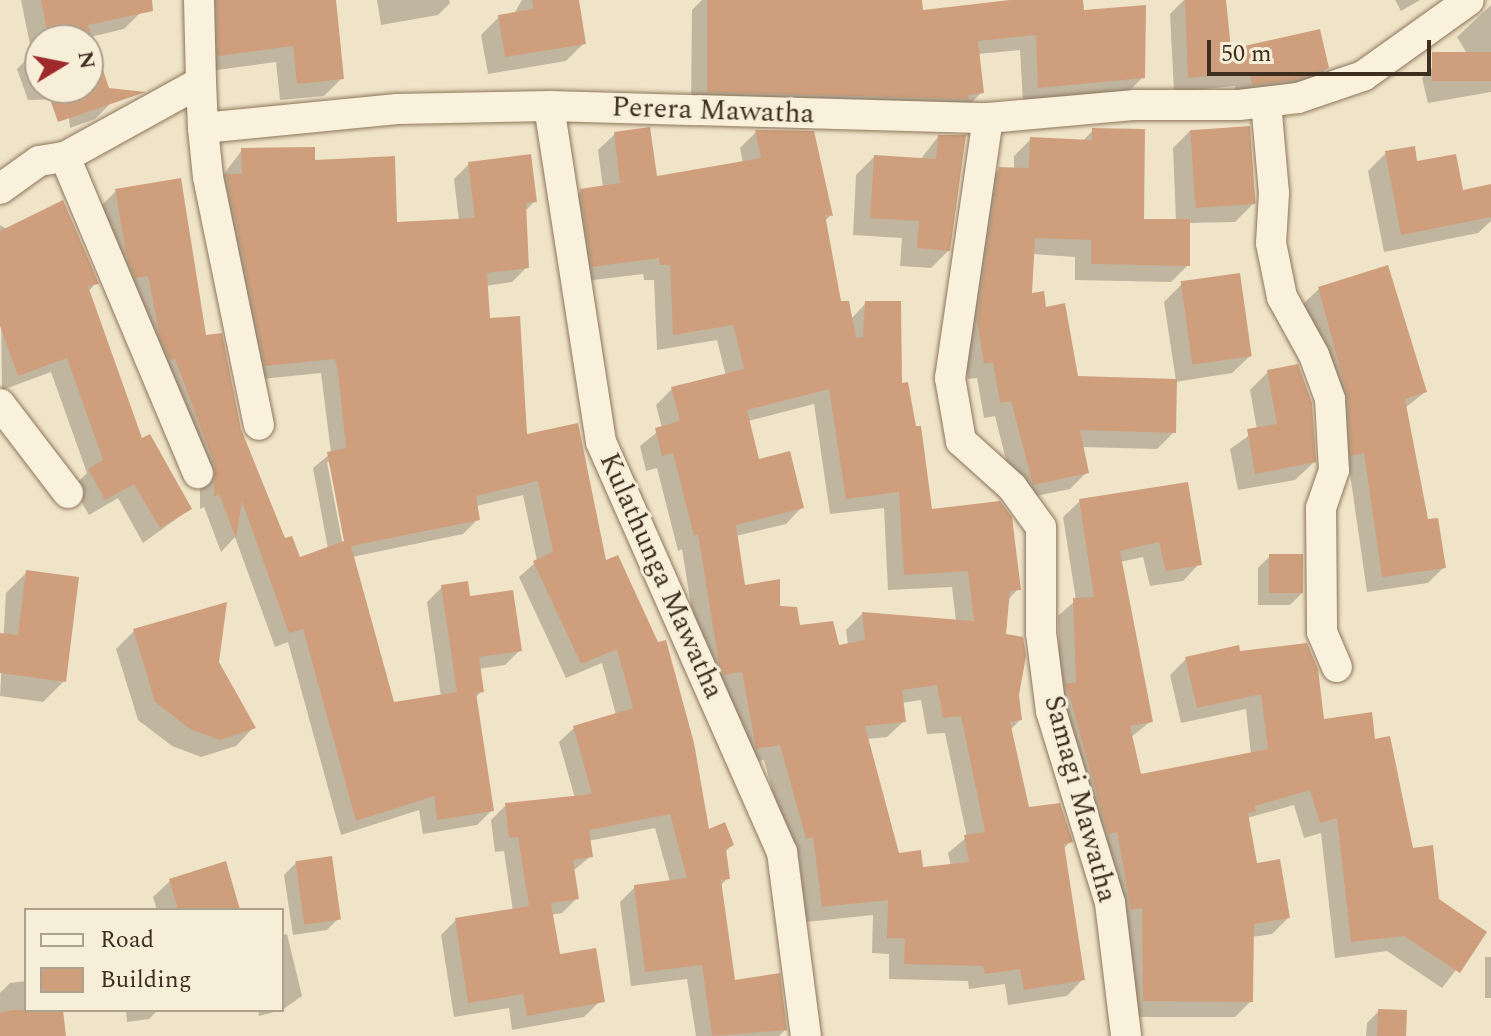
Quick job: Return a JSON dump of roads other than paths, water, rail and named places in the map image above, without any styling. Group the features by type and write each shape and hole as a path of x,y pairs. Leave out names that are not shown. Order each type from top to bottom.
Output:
{"street":[{"path":"199,0 203,128 208,177 259,425"},
{"name":"Perera Mawatha","path":"203,128 397,109 549,106 988,118 1135,105 1266,102 1298,98 1363,76 1469,0"},
{"path":"0,189 39,161 65,157 201,82"},
{"path":"1266,102 1274,193 1271,243 1282,297 1314,355 1330,399 1334,470 1321,508 1322,632 1337,667"},
{"name":"Kulathunga Mawatha","path":"549,106 601,442 782,852 806,1036"},
{"name":"Samagi Mawatha","path":"988,118 950,378 961,441 1012,487 1041,527 1041,633 1051,711 1110,903 1126,1036"},
{"path":"65,157 198,473"},
{"path":"0,404 68,493"}]}
